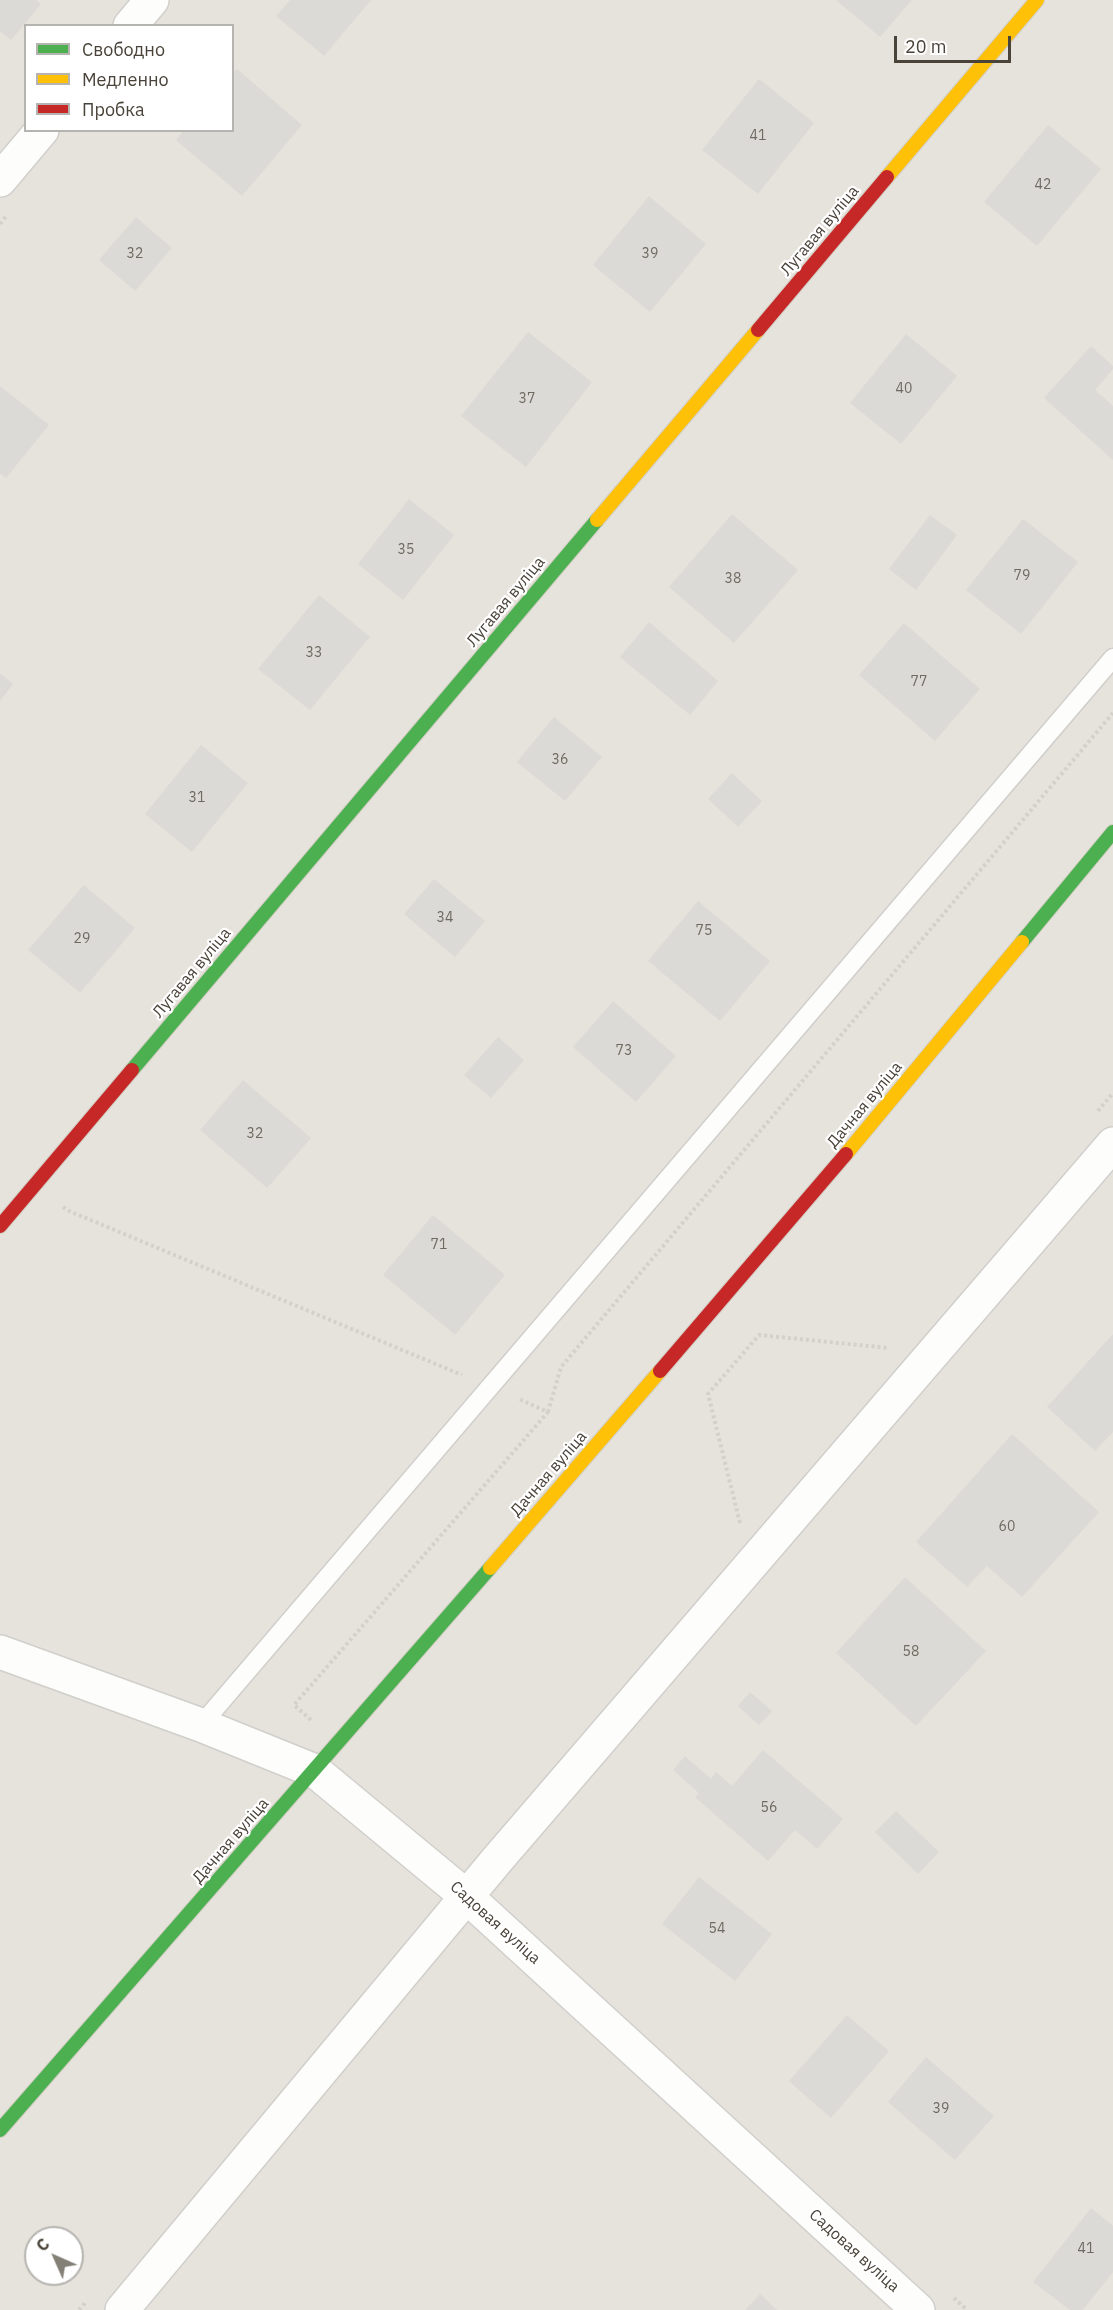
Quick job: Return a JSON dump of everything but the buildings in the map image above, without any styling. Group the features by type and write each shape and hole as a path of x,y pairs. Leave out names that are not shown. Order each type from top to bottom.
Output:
{"street":[{"path":"132,24 152,0"},
{"name":"Лугавая вуліца","path":"0,1226 1038,0"},
{"path":"0,180 40,132"},
{"name":"Дачная вуліца","path":"0,2130 315,1771 838,1164 1113,832"},
{"path":"122,2310 466,1896 1113,1144"},
{"name":"Садовая вуліца","path":"0,1652 201,1725 315,1771 466,1896 918,2310"}],"lane":[{"path":"201,1725 1113,658"}],"path":[{"path":"338,1744 294,1705 548,1412 561,1367 1113,713"},
{"path":"37,1183 69,1211 548,1412"},
{"path":"742,1529 708,1394 759,1335 896,1348"}],"shaded area":[{"path":"0,0 1113,0 1113,2310 0,2310"}],"traffic: fast":[{"path":"132,1070 597,520"},
{"path":"1022,942 1113,832"},
{"path":"0,2130 490,1568"}],"traffic: slow":[{"path":"887,177 1037,0"},
{"path":"597,520 758,330"},
{"path":"846,1154 1022,942"},
{"path":"490,1568 660,1371"}],"traffic: jam":[{"path":"758,330 887,177"},
{"path":"0,1226 132,1070"},
{"path":"660,1371 846,1154"}]}
